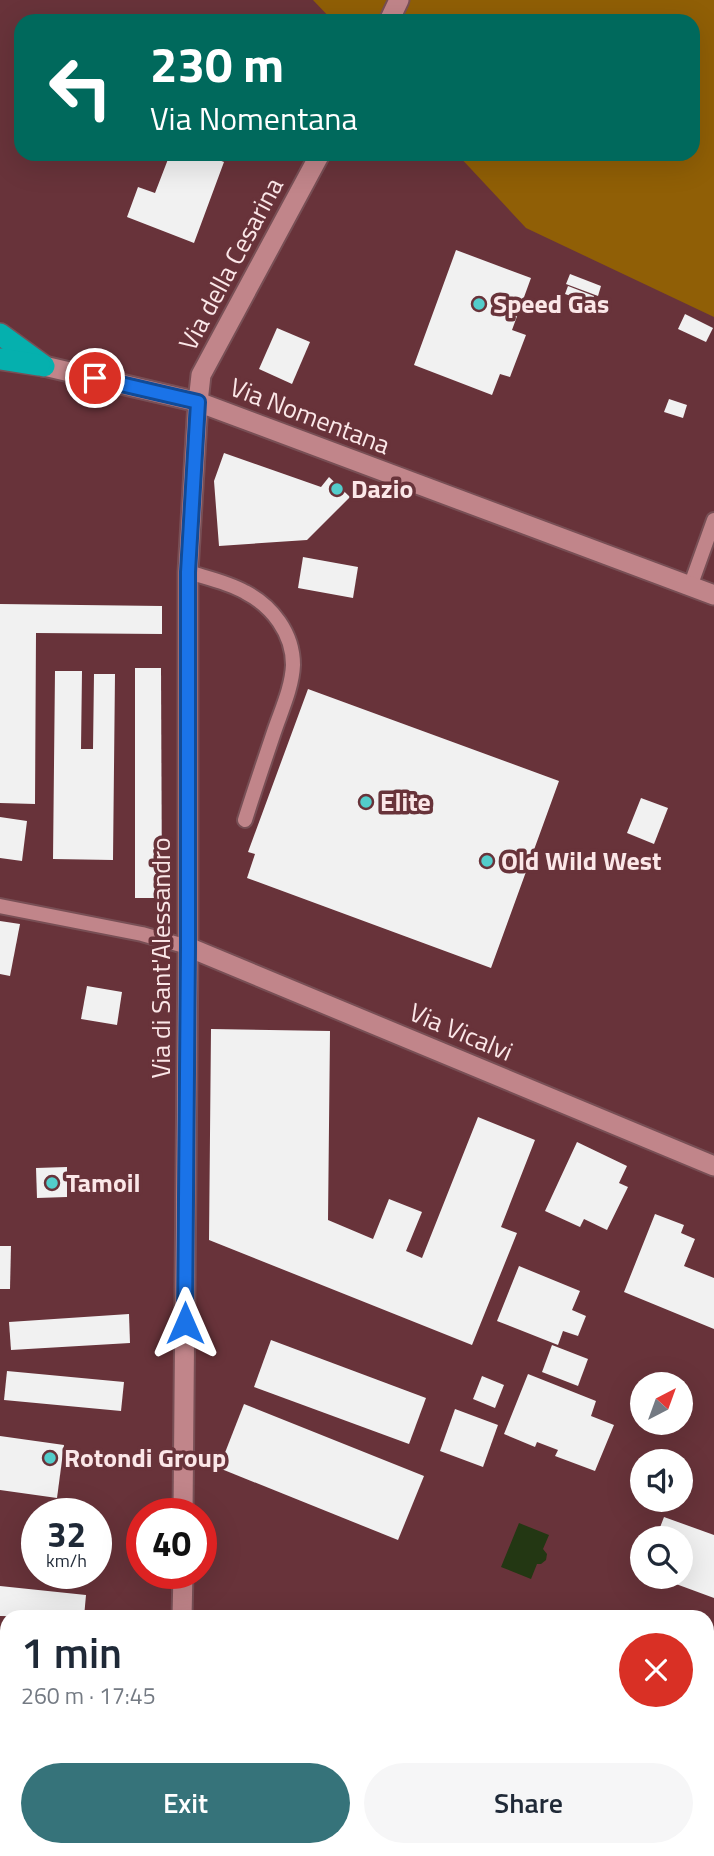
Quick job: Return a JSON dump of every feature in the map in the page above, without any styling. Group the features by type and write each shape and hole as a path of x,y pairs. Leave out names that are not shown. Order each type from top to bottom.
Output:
{"highway":[{"path":"0,334 44,366"},
{"path":"0,359 44,366"}],"street":[{"name":"Via della Cesarina","path":"198,402 201,375 316,161"},
{"name":"Via Nomentana","path":"0,346 44,366 198,402 714,596"},
{"name":"Via di Sant'Alessandro","path":"183,1498 188,572 198,402"},
{"name":"Via Vicalvi","path":"188,947 714,1166"},
{"path":"182,1610 183,1589"}],"lane":[{"path":"690,587 714,520"},
{"path":"188,572 233,586 257,600 279,621 290,645 293,666 289,689 245,820"},
{"path":"0,906 142,934 188,947"}],"shaded area":[{"path":"313,0 714,0 714,317 526,228 464,161 700,161 700,14 326,14"},
{"path":"519,1523 549,1535 543,1549 547,1554 546,1560 537,1564 531,1579 501,1567"}],"building":[{"path":"167,161 224,162 194,243 127,217 138,187 155,193"},
{"name":"Speed Gas","path":"456,250 531,278 512,330 526,335 510,377 500,374 492,395 414,365"},
{"path":"570,274 601,286 598,296 566,284"},
{"path":"568,286 594,296 591,303 565,294"},
{"path":"685,314 713,328 706,342 678,329"},
{"path":"277,328 310,342 292,384 259,369"},
{"path":"669,399 687,405 683,418 664,412"},
{"path":"224,453 321,487 329,477 350,497 307,540 219,546 214,481"},
{"path":"303,557 358,567 353,598 298,588"},
{"path":"0,604 162,606 162,634 36,633 35,804 0,803"},
{"path":"135,668 161,668 162,898 135,898"},
{"path":"55,671 82,671 81,749 93,749 94,674 115,674 113,860 53,859"},
{"name":"Elite","path":"308,689 559,781 491,968 247,878 255,854 248,852"},
{"path":"641,798 668,808 654,844 627,833"},
{"path":"0,817 27,821 22,861 0,858"},
{"path":"0,921 20,924 10,976 0,974"},
{"path":"87,986 122,992 117,1025 81,1019"},
{"path":"211,1029 330,1031 328,1220 373,1239 389,1199 422,1212 406,1251 422,1258 478,1117 535,1140 501,1227 517,1233 472,1345 209,1240"},
{"path":"577,1142 627,1166 619,1183 628,1187 607,1230 584,1219 580,1227 545,1211"},
{"name":"Tamoil","path":"67,1167 67,1197 37,1198 36,1168"},
{"path":"655,1214 684,1225 681,1233 695,1239 684,1266 714,1278 714,1329 624,1292"},
{"path":"0,1246 11,1246 10,1289 0,1289"},
{"path":"519,1266 580,1291 572,1310 586,1316 578,1336 563,1331 558,1345 497,1321"},
{"path":"129,1314 130,1343 11,1350 9,1322"},
{"path":"271,1340 426,1398 409,1444 254,1387"},
{"path":"552,1345 588,1359 578,1386 542,1372"},
{"path":"7,1371 124,1382 121,1411 4,1400"},
{"path":"528,1374 596,1401 591,1416 614,1425 595,1471 555,1456 558,1450 537,1442 535,1447 504,1434"},
{"path":"482,1376 504,1385 495,1408 473,1399"},
{"path":"244,1404 424,1476 398,1540 219,1468"},
{"path":"455,1409 498,1425 483,1467 440,1451"},
{"path":"0,1436 64,1445 57,1498 0,1490"},
{"path":"664,1517 689,1526 661,1526"},
{"path":"693,1527 714,1535 714,1598 690,1589 693,1589"},
{"path":"0,1586 86,1595 85,1610 0,1610"}],"place":[{"name":"Speed Gas","path":"479,304"},
{"name":"Dazio","path":"337,489"},
{"name":"Elite","path":"366,802"},
{"name":"Old Wild West","path":"487,861"},
{"name":"Tamoil","path":"52,1183"},
{"name":"Rotondi Group","path":"50,1458"}],"route":[{"path":"95,378 198,402 188,572 185,1323"}]}
